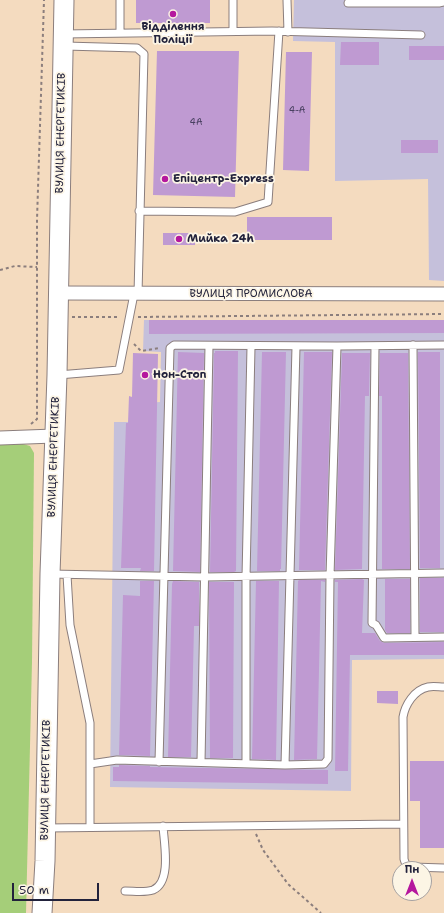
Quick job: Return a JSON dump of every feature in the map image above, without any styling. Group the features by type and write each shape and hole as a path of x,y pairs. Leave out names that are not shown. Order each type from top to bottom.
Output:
{"main road":[{"name":"ВУЛИЦЯ ЕНЕРГЕТИКІВ","path":"42,913 46,861 46,828 58,574 54,436 59,293 64,0"}],"street":[{"name":"ВУЛИЦЯ ПРОМИСЛОВА","path":"59,293 444,294"},
{"path":"0,438 54,436"}],"lane":[{"path":"120,0 120,32"},
{"path":"233,0 233,31"},
{"path":"287,0 288,32"},
{"path":"348,3 444,2"},
{"path":"63,40 120,32 279,31 421,35"},
{"path":"140,212 235,212 268,202 279,31"},
{"path":"57,375 119,370 136,294 140,212 144,54 137,48 63,40"},
{"path":"413,345 415,637"},
{"path":"159,762 169,350 171,346 444,345"},
{"path":"201,762 209,346"},
{"path":"246,764 246,577 251,346"},
{"path":"285,765 296,346"},
{"path":"90,764 117,760 285,765 324,764 328,759 330,576 337,346"},
{"path":"375,346 372,623 376,625 384,638 444,637"},
{"path":"90,827 90,723 58,574 246,577 444,573"},
{"path":"444,687 429,687 420,690 413,696 404,713 405,863 412,867 444,868"},
{"path":"46,828 404,824"},
{"path":"125,891 148,891 159,886 162,881 165,875 163,826"}],"path":[{"path":"27,428 37,419 37,266 44,0"},
{"path":"0,270 15,266 37,266"},
{"path":"58,317 444,314"},
{"path":"132,341 137,348 142,351 171,346"},
{"path":"252,826 263,850 288,884 321,913"}],"shaded area":[{"path":"294,0 444,0 444,281 429,280 428,179 335,181 335,42 293,41"},
{"path":"144,320 444,322 444,659 352,660 351,791 110,787 114,422 144,422 145,403 160,402 161,352 143,351"}],"green space":[{"path":"23,444 30,446 34,453 32,662 26,913 0,913 0,445"}],"building":[{"name":"Відділення Поліції","path":"136,0 210,0 210,23 136,23"},
{"path":"341,42 379,42 379,65 340,65"},
{"path":"409,46 444,46 444,60 409,60"},
{"path":"157,51 239,51 235,197 153,195"},
{"path":"286,52 312,52 309,171 283,170"},
{"path":"401,140 438,140 438,153 401,153"},
{"path":"247,217 332,217 332,240 247,240"},
{"name":"Мийка 24һ","path":"163,233 195,233 195,245 163,245"},
{"path":"149,320 444,320 444,333 149,334"},
{"path":"215,351 238,351 236,571 234,572 210,572"},
{"path":"178,352 204,353 200,572 173,571"},
{"path":"262,352 286,352 280,571 257,571"},
{"path":"304,352 332,352 325,570 299,570"},
{"path":"418,352 440,352 440,568 420,568"},
{"path":"133,353 158,354 154,571 140,571 141,568 121,568 126,423 128,423 129,396 132,397"},
{"path":"342,353 370,353 369,396 365,396 362,569 335,570"},
{"path":"380,353 408,353 410,569 382,569 382,396 379,396"},
{"path":"420,578 444,578 444,632 420,632"},
{"path":"385,579 410,579 410,633 387,633 385,630"},
{"path":"325,580 325,582 321,581 317,759 294,760 298,581"},
{"path":"335,580 364,580 362,633 375,633 380,641 384,643 444,642 444,655 350,655 348,771 335,771 338,582 335,582"},
{"path":"140,581 154,581 150,756 119,755 123,595 140,596"},
{"path":"173,581 199,582 199,626 194,626 191,757 168,757"},
{"path":"256,581 279,581 276,760 252,759"},
{"path":"209,582 234,582 233,758 210,758"},
{"path":"377,691 398,691 398,704 377,703"},
{"path":"410,761 444,761 444,848 420,848 420,801 410,801"},
{"path":"119,765 150,767 328,770 328,784 113,781 113,767 119,767"}],"place":[{"name":"Відділення Поліції","path":"173,14"},
{"name":"Епіцентр-Express","path":"165,179"},
{"name":"Мийка 24һ","path":"179,239"},
{"name":"Нон-Стоп","path":"145,375"}]}
